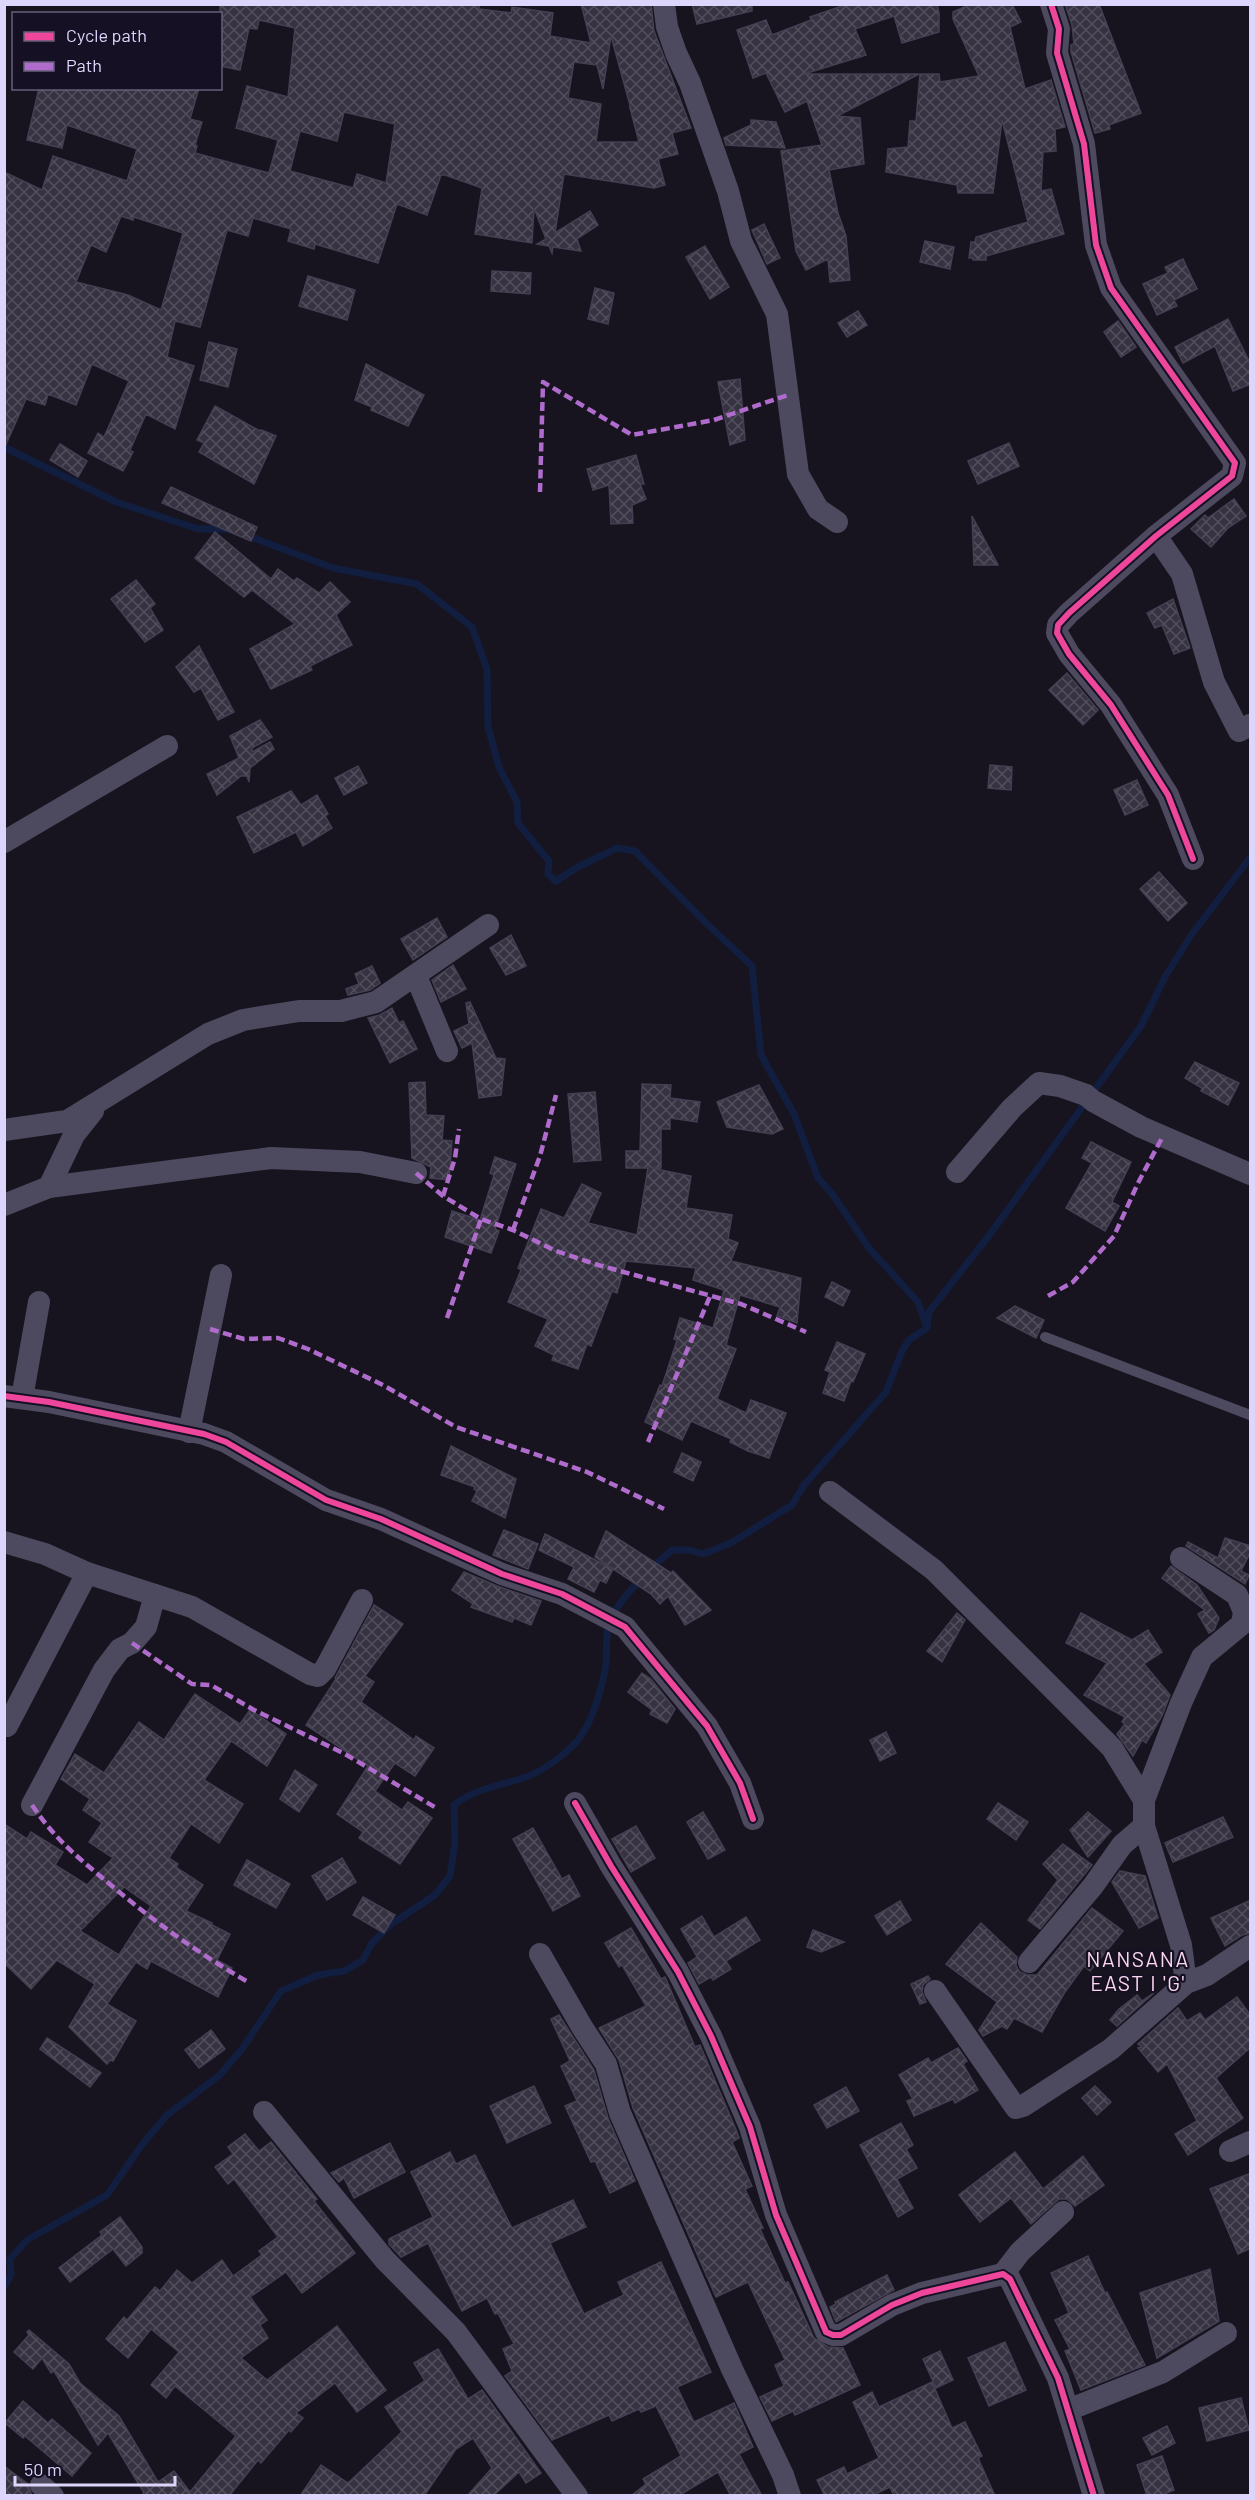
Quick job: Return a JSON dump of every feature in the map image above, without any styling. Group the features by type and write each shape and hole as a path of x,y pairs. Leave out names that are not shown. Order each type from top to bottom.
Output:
{"street":[{"path":"664,4 667,27 690,83 724,181 741,241 777,314 798,474 818,509 837,522"},
{"path":"1052,4 1059,29 1057,53 1084,144 1096,245 1111,288 1235,463 1232,476 1156,536 1069,613 1058,625 1057,633 1069,654 1111,705 1168,795 1194,859"},
{"path":"1156,536 1182,574 1214,682 1239,731 1251,725"},
{"path":"4,842 167,746"},
{"path":"4,1130 68,1121 217,1030 243,1020 299,1011 341,1011 376,1002 488,925"},
{"path":"416,976 447,1051"},
{"path":"957,1172 1012,1108 1039,1083 1060,1086 1090,1098 1141,1127 1251,1174"},
{"path":"49,1187 74,1135 101,1101"},
{"path":"4,1205 49,1187 271,1158 360,1162 416,1173"},
{"path":"189,1431 220,1275"},
{"path":"39,1302 13,1397 204,1434 226,1442 326,1500 381,1520 502,1574 562,1594 626,1627 707,1726 740,1783 753,1819"},
{"path":"830,1492 934,1570 1112,1748 1144,1800"},
{"path":"4,1542 45,1554 87,1573 192,1607 310,1674 318,1676 325,1669 362,1600"},
{"path":"1181,1558 1237,1595 1244,1612 1242,1624 1202,1657 1144,1800 1144,1826 1181,1945 1186,1983"},
{"path":"7,1726 87,1573"},
{"path":"32,1805 104,1670 120,1650 132,1643 146,1627 155,1595"},
{"path":"575,1803 611,1866 678,1972 711,2036 750,2127 776,2215 826,2332 841,2335 892,2305 922,2293 1003,2274 1020,2252 1063,2212"},
{"path":"1029,1962 1093,1886 1122,1845 1144,1826"},
{"path":"935,1991 1016,2108 1023,2106 1111,2049 1186,1983 1207,1975 1251,1946"},
{"path":"540,1953 606,2064 620,2113 732,2369 783,2475 790,2496"},
{"path":"264,2112 385,2260 456,2332 577,2496"},
{"path":"1230,2151 1251,2142"},
{"path":"1003,2274 1010,2279 1058,2378 1094,2496"},
{"path":"1068,2410 1163,2372 1226,2333"}],"lane":[{"path":"1045,1337 1251,1415"}],"building":[{"path":"220,4 479,4 479,9 511,13 512,7 553,13 550,36 591,43 581,4 651,4 654,31 691,128 672,133 678,154 658,159 665,185 654,188 564,174 555,233 590,211 598,225 577,239 581,251 553,247 552,253 549,246 537,244 546,239 534,208 532,243 475,234 482,188 445,175 441,175 427,215 397,204 378,263 315,244 314,249 288,241 291,229 253,218 248,236 227,230 200,327 175,321 167,357 194,366 175,429 146,414 130,450 133,452 123,471 88,453 98,433 104,437 129,381 92,364 76,405 48,394 45,405 26,399 4,449 4,172 42,190 53,156 127,181 137,149 67,125 62,148 27,140 39,90 198,90 190,119 202,122 195,153 269,173 278,140 236,128 247,86 288,97 295,28 259,20 257,29 249,28 240,70 222,66","holes":["611,36 639,142 596,142 601,104 568,98 574,62 597,65 603,89","344,112 395,124 386,183 357,174 353,188 290,171 300,131 337,141","121,216 133,220 134,217 183,233 161,310 128,295 76,282 91,245 106,252"]},
{"path":"692,4 752,4 752,11 697,24"},
{"path":"848,4 937,4 939,32 902,43 894,16 855,29 866,55 804,74 919,74 837,116 860,118 864,164 829,170 838,213 846,236 850,280 830,282 828,259 806,270 796,251 781,151 822,145 807,101 785,112 766,73 753,78 737,30 766,20 772,35 811,20 810,17"},
{"path":"971,4 1012,4 1021,22 1010,27 1025,89 1051,80 1065,127 1055,129 1056,151 1043,152 1041,191 1051,189 1064,234 986,256 986,260 969,258 971,242 975,242 976,237 1028,222 1002,120 993,193 958,193 957,185 886,172 888,149 908,147 910,121 916,121 920,74 939,74 940,82 979,76 953,19 953,12"},
{"path":"1065,4 1099,4 1141,113 1109,125 1110,129 1095,133 1071,52 1071,45 1074,44 1072,25"},
{"path":"751,120 776,122 785,148 726,145 724,138 751,125"},
{"path":"764,224 780,258 767,264 752,230"},
{"path":"925,241 954,247 950,269 920,262"},
{"path":"705,246 729,287 710,299 686,257"},
{"path":"1183,259 1197,289 1174,300 1177,306 1157,315 1143,284 1168,273 1165,267"},
{"path":"492,271 531,273 530,294 491,291"},
{"path":"308,276 355,290 347,320 299,306"},
{"path":"595,288 614,293 608,324 588,319"},
{"path":"858,311 867,325 847,337 838,323"},
{"path":"1228,319 1251,365 1251,384 1233,391 1215,346 1183,363 1175,347"},
{"path":"1118,321 1136,347 1121,357 1104,332"},
{"path":"209,342 237,349 228,387 200,380"},
{"path":"366,364 424,395 408,426 371,410 372,407 355,400"},
{"path":"740,379 745,440 730,445 718,382"},
{"path":"215,406 260,431 276,436 254,484 199,452 204,443 197,440"},
{"path":"1009,443 1019,466 978,484 968,461"},
{"path":"60,444 87,461 78,477 50,460"},
{"path":"636,455 644,484 640,484 646,499 632,505 633,523 611,524 609,485 593,490 587,469"},
{"path":"171,487 257,527 251,541 162,503"},
{"path":"1234,499 1246,516 1228,528 1211,547 1191,529 1205,515 1208,518"},
{"path":"972,516 998,565 974,565"},
{"path":"215,532 271,579 278,569 294,581 297,578 319,593 330,582 350,602 336,615 352,645 310,666 312,670 271,689 250,649 295,624 252,590 244,597 195,558"},
{"path":"136,580 155,604 150,608 163,630 145,642 111,599"},
{"path":"1173,599 1190,648 1174,654 1162,625 1155,628 1147,613"},
{"path":"199,646 234,712 218,720 201,688 194,692 176,667"},
{"path":"1067,673 1098,710 1083,725 1049,690"},
{"path":"260,720 272,737 252,748 252,752 270,742 274,749 250,768 249,782 247,776 241,776 217,795 207,774 239,758 230,736"},
{"path":"990,765 1012,767 1011,790 988,788"},
{"path":"358,766 367,783 344,795 335,778"},
{"path":"1137,780 1148,805 1125,815 1114,790"},
{"path":"291,791 301,805 317,795 328,814 325,816 332,828 303,846 296,832 254,853 237,817"},
{"path":"1159,872 1187,903 1168,921 1140,889"},
{"path":"437,918 447,937 413,960 401,939"},
{"path":"511,935 526,966 506,975 490,948"},
{"path":"453,965 466,989 441,1002 432,980"},
{"path":"372,966 380,983 370,990 348,995 346,989 359,984 355,974"},
{"path":"470,1002 496,1058 505,1059 501,1095 479,1098 472,1043 462,1048 454,1031 469,1024 466,1003"},
{"path":"392,1008 399,1023 403,1021 417,1049 390,1063 368,1018 380,1015"},
{"path":"1195,1062 1239,1083 1228,1105 1201,1091 1202,1088 1185,1078"},
{"path":"425,1082 426,1115 444,1116 442,1140 452,1141 449,1180 430,1178 431,1167 412,1158 409,1083"},
{"path":"642,1084 671,1085 670,1098 700,1102 697,1122 670,1118 670,1129 661,1129 661,1168 651,1168 691,1176 686,1208 732,1215 728,1239 738,1243 731,1261 801,1278 797,1323 777,1316 780,1307 740,1295 726,1345 736,1349 717,1399 746,1413 751,1400 786,1413 769,1458 748,1451 730,1442 731,1439 691,1421 682,1440 645,1422 660,1385 662,1386 677,1340 674,1339 680,1318 713,1328 724,1290 693,1280 696,1268 626,1261 617,1293 612,1291 591,1346 587,1344 578,1369 552,1360 554,1355 535,1346 548,1319 508,1302 521,1270 518,1268 541,1209 564,1218 582,1184 601,1193 588,1223 637,1235 648,1168 626,1168 626,1151 640,1151"},
{"path":"759,1085 783,1129 772,1134 727,1127 717,1102"},
{"path":"595,1092 601,1160 574,1162 568,1094"},
{"path":"1091,1142 1131,1162 1112,1202 1119,1206 1105,1231 1066,1208 1092,1163 1082,1158"},
{"path":"495,1157 516,1164 495,1229 499,1231 491,1253 445,1237 452,1211 480,1220 494,1175 490,1173"},
{"path":"832,1282 850,1291 843,1306 825,1297"},
{"path":"1015,1306 1044,1320 1036,1338 997,1318"},
{"path":"837,1342 865,1354 844,1401 823,1393 830,1372 825,1370"},
{"path":"451,1446 516,1479 505,1518 472,1501 477,1491 475,1487 441,1475"},
{"path":"682,1453 701,1462 693,1481 674,1472"},
{"path":"504,1530 538,1544 528,1569 493,1555"},
{"path":"606,1531 671,1573 673,1571 711,1610 685,1625 668,1596 660,1604 651,1594 595,1557"},
{"path":"545,1534 613,1569 606,1583 600,1580 594,1592 568,1579 574,1567 539,1550"},
{"path":"1225,1538 1251,1546 1251,1551 1241,1571 1249,1575 1245,1584 1186,1546 1188,1542 1218,1558"},
{"path":"1171,1566 1197,1585 1219,1618 1214,1630 1209,1633 1198,1614 1205,1610 1162,1578"},
{"path":"464,1572 541,1601 531,1625 514,1618 512,1622 471,1607 473,1604 452,1590"},
{"path":"374,1605 403,1624 365,1676 374,1682 361,1702 414,1740 416,1736 434,1748 415,1776 395,1763 375,1791 402,1810 408,1802 432,1818 400,1864 359,1838 363,1832 337,1814 368,1766 306,1725 336,1679"},
{"path":"957,1613 965,1620 942,1662 927,1651"},
{"path":"1081,1613 1132,1640 1148,1630 1162,1652 1144,1664 1170,1695 1162,1716 1146,1743 1142,1740 1133,1756 1117,1734 1125,1724 1122,1722 1125,1717 1084,1695 1107,1663 1066,1643"},
{"path":"642,1673 651,1679 675,1709 667,1723 650,1714 652,1710 628,1692"},
{"path":"195,1694 240,1724 250,1710 286,1734 267,1766 231,1741 204,1780 243,1804 219,1843 191,1824 169,1858 178,1864 176,1867 203,1885 186,1911 230,1934 217,1960 232,1968 218,1997 151,1961 147,1969 136,1962 107,2004 136,2021 113,2061 110,2060 107,2064 69,2027 95,1984 57,1960 31,1989 4,1963 4,1824 27,1839 31,1832 63,1852 55,1865 87,1885 113,1858 89,1842 102,1823 83,1810 90,1799 61,1779 75,1754 104,1773 139,1722 164,1740","holes":["124,1887 151,1906 119,1955 80,1931"]},
{"path":"886,1732 896,1753 880,1761 870,1740"},
{"path":"295,1770 317,1785 299,1812 280,1799"},
{"path":"998,1803 1028,1822 1016,1840 987,1819"},
{"path":"703,1812 725,1850 708,1859 687,1822"},
{"path":"1088,1812 1111,1831 1088,1857 1070,1830"},
{"path":"1223,1817 1233,1837 1173,1862 1165,1843"},
{"path":"636,1826 655,1858 631,1872 612,1839"},
{"path":"533,1828 562,1879 569,1875 580,1896 553,1911 513,1839"},
{"path":"1063,1844 1092,1865 1040,1929 1028,1920 1058,1880 1043,1864"},
{"path":"342,1858 356,1882 327,1900 312,1876"},
{"path":"247,1860 290,1884 276,1908 234,1885"},
{"path":"1120,1871 1145,1876 1158,1918 1139,1928 1112,1882"},
{"path":"363,1897 395,1915 384,1933 353,1915"},
{"path":"1251,1900 1251,1933 1242,1935 1225,1946 1211,1918"},
{"path":"900,1901 911,1920 887,1935 875,1916"},
{"path":"1092,1908 1123,1931 1090,1971 1084,1966 1065,1992 1042,2032 1014,2018 1007,2029 1002,2026 983,2036 979,2030 997,2002 946,1964 966,1940 981,1923 1017,1957 1016,1966 1020,1972 1037,1975"},
{"path":"702,1916 714,1937 746,1917 760,1940 726,1961 731,1969 713,1980 711,1977 699,1984 688,1963 697,1957 681,1929"},
{"path":"631,1928 661,1979 665,1977 695,2047 700,2045 739,2138 732,2142 752,2186 745,2189 763,2228 760,2229 785,2283 788,2282 814,2338 828,2347 843,2348 860,2385 795,2415 793,2411 772,2421 760,2397 784,2386 775,2365 785,2360 748,2282 716,2297 633,2108 619,2060 599,2028 646,2006 622,1965 619,1967 605,1943"},
{"path":"813,1930 844,1942 821,1952 807,1947"},
{"path":"928,1976 930,1979 923,1985 922,1992 926,2002 920,2004 911,1984"},
{"path":"1155,1992 1117,2026 1110,2020 1119,2009 1137,1995 1142,2001"},
{"path":"1237,1997 1251,2016 1251,2047 1216,2078 1243,2118 1188,2155 1175,2134 1197,2121 1167,2064 1158,2072 1138,2048 1142,2047 1138,2044 1178,2008 1187,2021 1200,2013 1205,2020"},
{"path":"559,2015 594,2070 608,2118 635,2181 610,2193 595,2161 591,2162 565,2106 577,2101 561,2066 570,2061 551,2019"},
{"path":"211,2030 225,2049 199,2068 185,2050"},
{"path":"47,2038 101,2073 90,2087 40,2049"},
{"path":"958,2048 967,2061 963,2064 978,2090 955,2103 953,2099 914,2116 907,2101 913,2099 899,2075 928,2058 931,2063"},
{"path":"534,2086 551,2123 507,2143 490,2106"},
{"path":"1095,2086 1111,2102 1097,2115 1082,2098"},
{"path":"846,2087 859,2111 827,2128 814,2105"},
{"path":"901,2123 913,2145 906,2149 917,2168 897,2179 913,2208 898,2217 860,2145"},
{"path":"245,2134 259,2151 271,2142 317,2199 314,2201 355,2253 302,2293 286,2272 250,2297 267,2320 260,2325 268,2338 241,2358 267,2380 337,2326 386,2390 357,2412 335,2383 296,2413 303,2418 291,2432 289,2430 261,2463 258,2460 229,2496 141,2496 144,2493 108,2433 98,2445 54,2371 51,2373 42,2358 33,2369 14,2352 29,2335 27,2332 29,2330 69,2364 80,2383 119,2416 158,2482 174,2471 190,2492 236,2436 175,2386 166,2398 151,2385 179,2352 151,2329 128,2358 106,2339 124,2317 127,2320 155,2287 160,2291 177,2270 192,2283 222,2260 233,2276 262,2255 259,2251 278,2237 234,2179 228,2184 215,2167 233,2154 228,2147"},
{"path":"390,2143 405,2172 354,2198 344,2178 339,2182 331,2173"},
{"path":"450,2152 456,2164 475,2155 512,2228 573,2200 586,2227 550,2243 584,2314 624,2295 618,2282 661,2262 711,2372 677,2387 694,2422 734,2403 753,2447 739,2454 762,2496 731,2496 718,2472 678,2496 631,2496 646,2484 643,2479 681,2456 656,2406 641,2412 639,2409 612,2421 609,2415 552,2440 505,2376 512,2371 503,2349 514,2344 498,2313 495,2314 487,2298 462,2311 428,2243 401,2257 389,2244 389,2239 433,2217 411,2172"},
{"path":"1015,2152 1043,2189 1083,2156 1104,2185 1075,2206 1067,2199 1059,2199 1031,2224 1011,2198 980,2222 959,2195"},
{"path":"1251,2173 1251,2248 1238,2254 1210,2189"},
{"path":"120,2217 142,2247 142,2253 126,2266 113,2249 70,2282 59,2268 102,2235 100,2232"},
{"path":"1088,2256 1105,2293 1107,2292 1145,2365 1081,2390 1065,2351 1070,2349 1055,2320 1069,2313 1051,2273"},
{"path":"1210,2269 1219,2321 1157,2358 1140,2293"},
{"path":"887,2275 894,2290 836,2322 830,2307 836,2304 835,2302"},
{"path":"1005,2342 1026,2390 989,2406 968,2358"},
{"path":"438,2349 468,2399 482,2390 541,2473 526,2483 519,2472 493,2496 467,2496 492,2468 473,2438 456,2449 424,2496 300,2496 321,2465 348,2483 402,2432 385,2407 425,2381 414,2363"},
{"path":"940,2351 953,2380 936,2388 923,2359"},
{"path":"932,2382 952,2428 965,2422 982,2456 978,2458 995,2496 894,2496 890,2487 871,2496 825,2496 817,2480 844,2467 847,2474 879,2458 853,2402 872,2392 879,2407"},
{"path":"1241,2398 1249,2430 1207,2441 1199,2408"},
{"path":"23,2401 48,2423 52,2419 91,2453 72,2476 25,2436 23,2438 5,2423"},
{"path":"1167,2426 1175,2443 1152,2455 1143,2438"},
{"path":"1162,2456 1174,2490 1159,2496 1147,2496 1137,2465"},
{"path":"4,2466 28,2484 32,2496 4,2496"}],"waterway":[{"path":"4,447 116,502 198,529 230,529"},
{"path":"246,535 333,568 417,584 472,627 487,669 488,727 499,767 517,802 518,823 549,861 548,874 556,881 576,868 617,848 635,851 752,966 761,1055 794,1114 818,1178 833,1195 869,1248 918,1302 926,1325"},
{"path":"651,1568 672,1550 689,1550 703,1554 731,1543 792,1505 804,1485 886,1392 902,1351 909,1340 927,1328 929,1312 991,1233 1141,1026 1165,977 1192,934 1250,858"},
{"path":"4,2287 11,2275 10,2259 27,2240 107,2195 141,2146 167,2115 220,2075 242,2049 281,1991 318,1975 344,1971 363,1960 372,1943 390,1925 435,1895 450,1876 455,1843 454,1805 480,1791 540,1771 578,1740 588,1724 600,1693 606,1663 609,1623 620,1603 641,1578"}],"marked path":[{"path":"540,492 543,382 632,435 714,420 788,395"},
{"path":"513,1230 540,1156 556,1095"},
{"path":"443,1196 455,1158 459,1129"},
{"path":"1048,1296 1073,1282 1114,1236 1163,1136"},
{"path":"416,1173 443,1196 481,1219 513,1230 556,1251 598,1265 741,1304 806,1332"},
{"path":"447,1318 481,1219"},
{"path":"648,1442 711,1294"},
{"path":"210,1329 244,1339 278,1338 308,1349 383,1385 456,1427 587,1472 664,1509"},
{"path":"132,1643 192,1684 211,1685 254,1710 345,1754 438,1809"},
{"path":"32,1805 69,1849 128,1900 195,1949 248,1982"}],"cycle path":[{"path":"1051,4 1059,29 1057,53 1084,144 1096,245 1111,288 1235,463 1232,476 1156,536 1069,613 1058,625 1057,633 1069,654 1111,705 1168,795 1193,859"},
{"path":"4,1396 49,1402 204,1434 226,1442 326,1500 381,1519 502,1574 562,1594 625,1627 707,1726 740,1783 753,1819"},
{"path":"575,1803 611,1866 678,1972 711,2036 750,2127 776,2215 826,2332 841,2335 892,2305 922,2293 1003,2274 1010,2279 1058,2378 1094,2496"}],"district":[{"name":"NANSANA EAST I 'G'","path":"1138,1972"}]}
